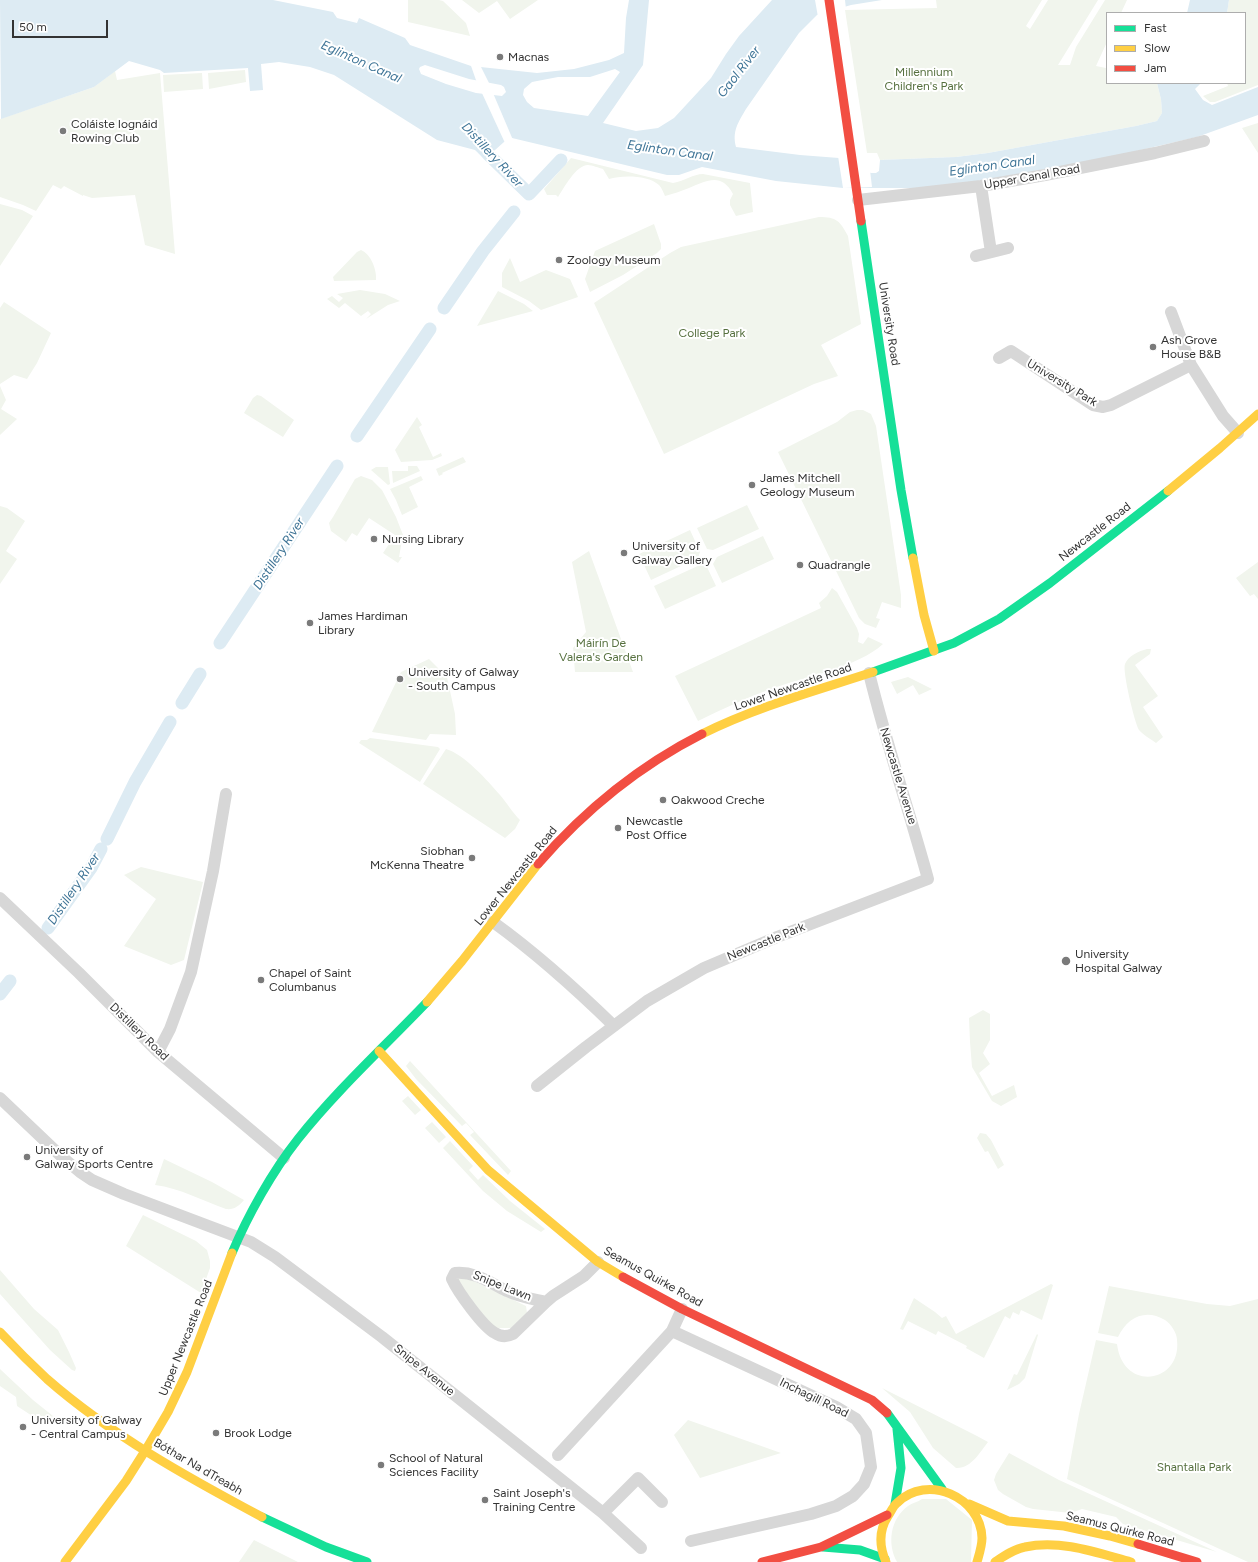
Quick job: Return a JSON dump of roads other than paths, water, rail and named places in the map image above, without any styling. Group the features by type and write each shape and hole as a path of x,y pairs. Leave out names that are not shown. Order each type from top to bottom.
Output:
{"main road":[{"name":"University Road","path":"829,0 901,490 922,608 934,651"},
{"name":"Newcastle Road","path":"934,651 963,639 1004,616 1160,497 1238,433 1258,414"},
{"name":"Lower Newcastle Road","path":"239,1237 284,1158 297,1140 328,1103 437,990 494,922 545,856 563,836 604,800 658,759 687,742 739,718 934,651"},
{"name":"Seamus Quirke Road","path":"379,1051 488,1170 598,1262 640,1287 682,1309 872,1400 886,1412 942,1490 953,1493 969,1504 1008,1521 1064,1526 1117,1538 1197,1562"},
{"name":"Upper Newcastle Road","path":"65,1562 126,1480 163,1423 181,1386 239,1237"},
{"name":"Bóthar Na dTreabh","path":"0,1332 29,1363 82,1409 145,1451 240,1505 297,1534 338,1552 367,1562"},
{"path":"895,1504 901,1468 896,1426"},
{"path":"885,1560 881,1540 883,1526 887,1515 895,1504 909,1494 925,1489 942,1490"},
{"path":"969,1504 978,1518 983,1535 981,1552 977,1562"},
{"path":"762,1562 821,1547 887,1515"},
{"path":"995,1562 1014,1551 1044,1544 1084,1550 1131,1562"},
{"path":"821,1547 860,1550 885,1560"}],"street":[{"name":"Upper Canal Road","path":"858,194 981,186 1140,156 1204,141"},
{"path":"981,186 991,252"},
{"path":"976,256 1008,248"},
{"path":"1171,312 1191,365 1223,416 1238,433"},
{"name":"University Park","path":"999,358 1011,351 1093,404 1103,407 1116,403 1191,365"},
{"name":"Newcastle Avenue","path":"869,674 886,740 910,814 928,879"},
{"path":"158,1052 170,1029 192,972 214,871 226,794"},
{"name":"Newcastle Park","path":"537,1086 647,1001 704,968 777,937 928,879"},
{"name":"Distillery Road","path":"0,898 80,973 158,1052 284,1158"},
{"path":"494,922 553,971 614,1026"},
{"name":"Snipe Avenue","path":"0,1098 62,1156 80,1172 92,1180 119,1192 251,1242 275,1257 382,1337 603,1513 641,1548"},
{"name":"Snipe Lawn","path":"546,1302 521,1297 478,1276 464,1272 455,1273 452,1279 456,1288 488,1327 500,1336 507,1336 513,1334 553,1296 584,1276 598,1262"},
{"path":"558,1455 672,1331 682,1309"},
{"name":"Inchagill Road","path":"672,1331 836,1406 856,1419 866,1434 870,1467 864,1484 853,1496 836,1506 811,1514 691,1541"},
{"path":"603,1513 638,1478 662,1502"}],"water":[{"path":"0,0 273,0 333,12 337,18 357,23 359,18 405,38 410,45 471,66 537,73 574,69 609,60 624,53 626,18 629,0 649,0 643,65 603,123 636,131 658,128 674,118 711,78 739,36 772,0 882,0 851,5 817,15 799,33 746,109 735,132 736,147 839,158 871,173 876,173 879,171 880,160 956,157 988,153 1157,121 1162,113 1161,99 1157,84 1200,84 1195,89 1203,100 1212,105 1258,87 1258,115 1197,137 1106,158 973,182 922,188 843,188 776,181 702,167 679,175 667,175 512,138 504,142 485,159 475,150 437,140 334,75 310,67 279,62 261,64 263,90 250,91 248,68 164,73 160,70 129,61 94,87 1,119","holes":["425,65 469,79 501,85 504,87 506,92 502,96 476,93 446,84 421,74 419,69","615,69 620,72 588,116 534,108 527,102 523,95 524,89 532,82 558,77 590,77"]},
{"path":"1190,0 1229,0 1227,12 1187,12"}],"waterway":[{"name":"Distillery River","path":"478,143 529,194 561,160"},
{"name":"Distillery River","path":"444,308 483,251 514,212"},
{"name":"Distillery River","path":"357,436 430,329"},
{"name":"Distillery River","path":"220,643 337,466"},
{"name":"Distillery River","path":"182,703 200,674"},
{"name":"Distillery River","path":"107,839 135,782 170,722"},
{"name":"Distillery River","path":"48,928 91,868 101,849"},
{"name":"Distillery River","path":"0,994 10,981"}],"place":[{"name":"Macnas","path":"500,57"},
{"name":"Coláiste Iognáid Rowing Club","path":"63,131"},
{"name":"Zoology Museum","path":"559,260"},
{"name":"Ash Grove House B&B","path":"1153,347"},
{"name":"James Mitchell Geology Museum","path":"752,485"},
{"name":"Nursing Library","path":"374,539"},
{"name":"University of Galway Gallery","path":"624,553"},
{"name":"Quadrangle","path":"800,565"},
{"name":"James Hardiman Library","path":"310,623"},
{"name":"University of Galway - South Campus","path":"400,679"},
{"name":"Oakwood Creche","path":"663,800"},
{"name":"Newcastle Post Office","path":"618,828"},
{"name":"Siobhan McKenna Theatre","path":"472,858"},
{"name":"University Hospital Galway","path":"1066,961"},
{"name":"Chapel of Saint Columbanus","path":"261,980"},
{"name":"University of Galway Sports Centre","path":"27,1157"},
{"name":"University of Galway - Central Campus","path":"23,1427"},
{"name":"Brook Lodge","path":"216,1433"},
{"name":"School of Natural Sciences Facility","path":"381,1465"},
{"name":"Saint Joseph's Training Centre","path":"485,1500"}],"water label":[{"name":"Eglinton Canal","path":"361,62"},
{"name":"Gaol River","path":"739,72"},
{"name":"Eglinton Canal","path":"670,151"},
{"name":"Eglinton Canal","path":"992,166"}],"park label":[{"name":"Millennium Children's Park","path":"924,79"},
{"name":"College Park","path":"712,333"},
{"name":"Máirín De Valera's Garden","path":"601,650"},
{"name":"Shantalla Park","path":"1194,1467"}]}
